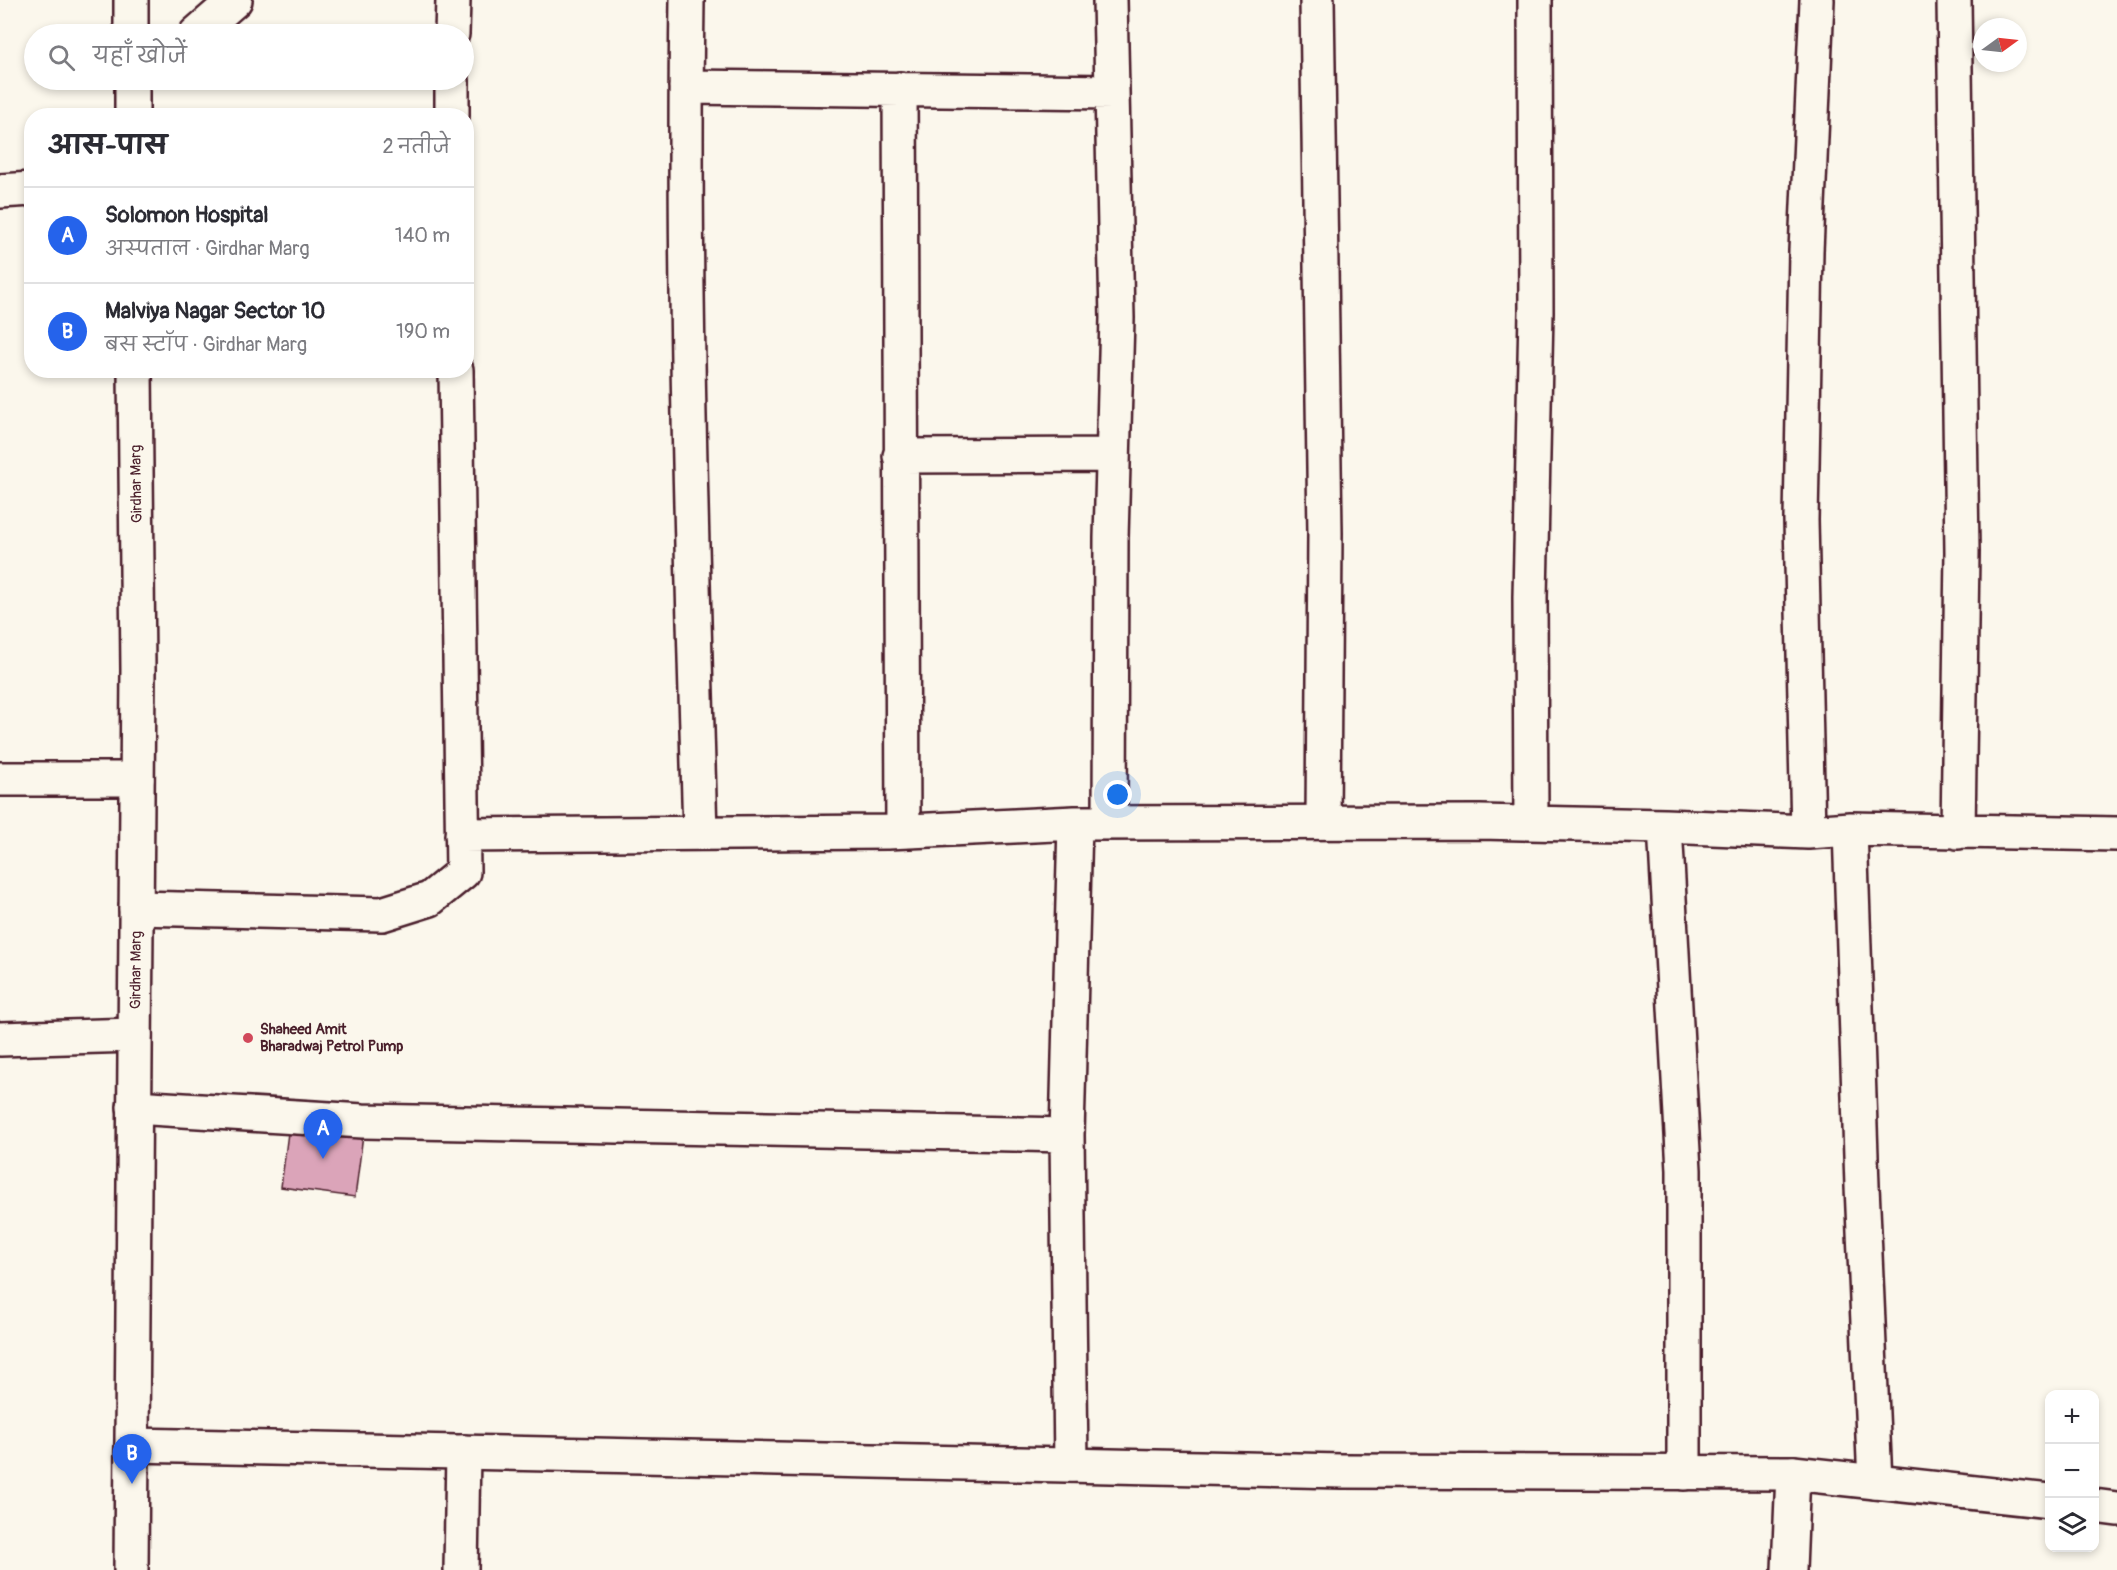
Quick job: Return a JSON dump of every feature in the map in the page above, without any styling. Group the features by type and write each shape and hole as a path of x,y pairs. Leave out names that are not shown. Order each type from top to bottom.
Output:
{"street":[{"path":"131,0 131,24"},
{"path":"207,24 235,0"},
{"path":"452,24 453,0"},
{"path":"687,0 688,410 700,833"},
{"path":"1110,0 1116,318 1110,823"},
{"path":"1317,0 1325,533 1323,822"},
{"path":"1531,823 1530,597 1536,312 1535,0"},
{"path":"1808,832 1801,520 1806,251 1817,0"},
{"path":"1954,0 1962,552 1958,832"},
{"path":"686,87 1112,92"},
{"path":"900,89 903,831"},
{"path":"452,90 452,108"},
{"path":"0,191 24,190"},
{"name":"Girdhar Marg","path":"131,1570 138,670 135,378"},
{"path":"136,908 382,914 430,899 463,872 456,378"},
{"path":"900,456 1113,455"},
{"path":"0,779 137,779"},
{"path":"462,835 903,831 1075,823 1323,822 1531,823 1808,832 1850,829 2117,834"},
{"path":"1071,1465 1067,1135 1075,823"},
{"path":"1665,826 1684,1170 1684,1473"},
{"path":"1850,829 1875,1482"},
{"path":"0,1039 135,1035"},
{"path":"134,1107 363,1121 1067,1135"},
{"path":"132,1444 1342,1471 1793,1473 2045,1501"},
{"path":"461,1570 463,1452"},
{"path":"1789,1570 1793,1473"},
{"path":"2099,1507 2117,1509"}],"building":[{"path":"289,1125 363,1135 355,1197 281,1187"}],"place":[{"name":"Shaheed Amit Bharadwaj Petrol Pump","path":"248,1038"},
{"name":"Solomon Hospital","path":"323,1159"},
{"name":"Malviya Nagar Sector 10","path":"132,1484"}]}
